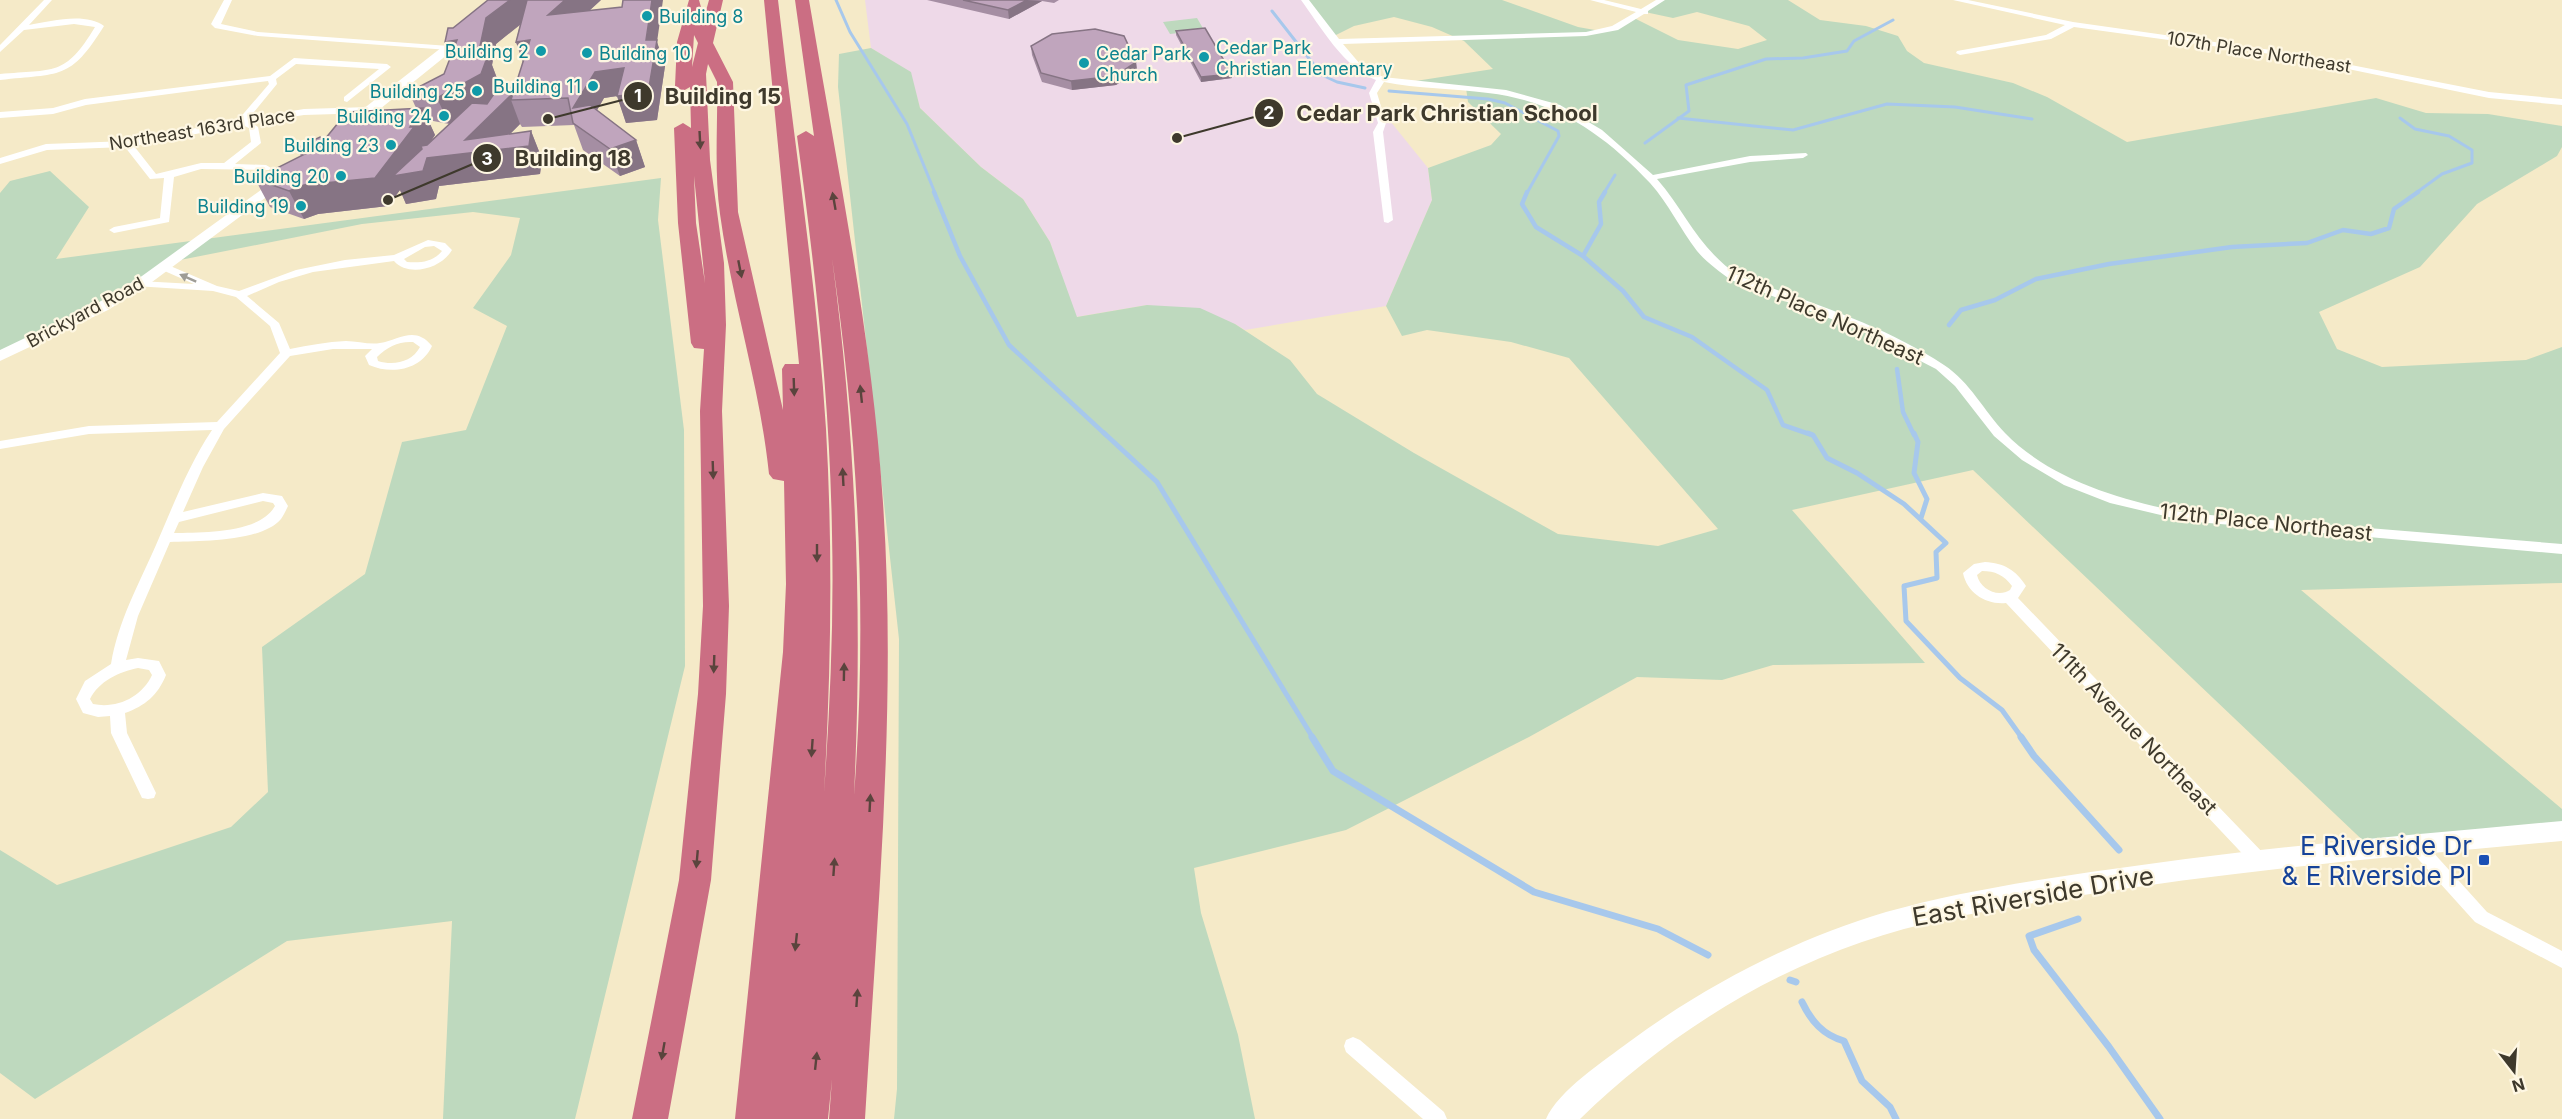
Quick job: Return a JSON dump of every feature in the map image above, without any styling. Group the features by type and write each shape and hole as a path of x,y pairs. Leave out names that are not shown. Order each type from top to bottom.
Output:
{"highway":[{"path":"650,1119 695,880 712,694 716,606 711,411 716,325 714,263 701,160 698,74 716,0"},
{"path":"753,1119 787,779 797,652 799,584 793,354 785,245 759,0"},
{"path":"771,0 814,418 818,580 807,822 777,1119"},
{"path":"788,0 834,357 845,539 842,740 830,931 810,1119"},
{"path":"802,0 858,362 872,503 873,736 847,1119"},
{"path":"813,79 816,0"},
{"path":"694,1 684,57 683,155 687,223 711,411"},
{"path":"694,1 699,29 723,77 729,212 776,430 783,492 783,557 799,584"}],"street":[{"path":"0,50 48,0"},
{"path":"228,0 215,24 218,26 258,34 449,48"},
{"path":"339,135 509,0"},
{"name":"112th Place Northeast","path":"1305,0 1359,68 1381,79 1507,93 1554,106 1588,124 1650,178 1663,193 1692,240 1707,259 1720,269 1735,278 1890,339 1943,368 1962,386 2006,441 2041,467 2090,492 2139,508 2186,517 2562,549"},
{"path":"1594,0 1644,12"},
{"path":"1337,42 1577,35 1615,28 1661,0"},
{"name":"107th Place Northeast","path":"1957,0 2073,24 2277,52 2489,95 2562,102"},
{"path":"0,77 43,72 66,66 75,61 100,26 91,22 21,28"},
{"path":"1960,53 2048,37 2073,24"},
{"path":"0,115 53,111 85,102 272,78 294,61 387,67 347,99"},
{"path":"226,166 255,143 253,127 242,122 273,84 272,78"},
{"path":"1381,79 1373,93 1382,123 1378,132 1388,220"},
{"name":"Northeast 163rd Place","path":"0,161 46,147 128,144 304,112 370,110"},
{"path":"128,144 153,177 201,166 266,168"},
{"path":"1650,178 1750,159 1803,155"},
{"name":"Brickyard Road","path":"0,356 102,307 139,284 297,168"},
{"path":"114,230 165,220 169,175"},
{"path":"240,295 272,280 301,271 337,263 400,257"},
{"path":"164,267 213,288 240,295 275,325 286,353"},
{"path":"139,284 213,288"},
{"path":"118,667 119,653 137,602 183,494 220,426 270,376 286,353 339,344 381,347"},
{"path":"0,445 89,430 220,426"},
{"path":"166,538 250,530 273,520 282,506 277,499 263,497 173,519"},
{"name":"111th Avenue Northeast","path":"2009,597 2260,861"},
{"path":"147,663 158,669 159,675 153,688 146,695 117,709 95,711 88,709 83,699 90,685 118,667 147,663"},
{"path":"117,709 119,733 148,793"},
{"name":"East Riverside Drive","path":"1560,1119 1621,1063 1687,1015 1833,941 1921,913 2116,879 2260,861 2562,831"},
{"path":"2416,845 2481,917 2562,960"},
{"path":"1353,1046 1437,1119"}],"shaded area":[{"path":"865,0 1305,0 1351,60 1381,79 1374,101 1428,168 1432,200 1386,306 1245,330 1235,324 1147,305 1076,317 1050,242 1023,199 981,167 920,108 910,72 871,48"}],"green space":[{"path":"1305,0 1502,0 1578,27 1606,32 1632,17 1678,40 1738,49 1767,40 1749,26 1697,12 1673,18 1645,12 1658,0 1788,0 1820,20 1866,26 1898,36 1907,51 1924,63 2013,83 2047,97 2127,142 2376,98 2426,113 2488,114 2562,126 2562,147 2557,156 2477,204 2420,267 2319,312 2337,349 2382,367 2526,360 2562,347 2562,583 2301,590 2562,809 2562,828 2374,851 1973,470 1792,510 1925,663 1773,665 1722,680 1637,677 1529,737 1346,830 1194,868 1201,913 1238,1035 1255,1119 894,1119 897,1089 899,639 838,87 839,54 871,48 911,72 920,108 981,167 1023,199 1050,242 1077,317 1147,305 1200,308 1235,324 1290,360 1317,394 1414,453 1558,534 1658,546 1718,529 1569,358 1511,342 1427,330 1402,336 1386,306 1432,200 1428,168 1491,145 1501,134 1468,102 1466,88 1409,82 1493,69 1464,41 1432,27 1394,17 1354,26 1332,37"},
{"path":"1197,18 1204,30 1170,34 1163,22"},
{"path":"50,171 89,207 56,259 661,178 658,220 684,430 685,666 575,1119 443,1119 452,921 287,941 35,1099 0,1073 0,850 57,885 231,827 268,792 262,647 365,574 402,442 466,430 507,326 473,308 511,255 520,218 473,212 362,224 170,262 147,279 0,357 0,193 10,181"}],"building":[{"path":"488,0 510,0 486,18 478,56 488,55 481,74 437,98 409,92 444,74 457,40 445,42 448,28 453,28"},
{"path":"527,0 565,0 548,15 622,7 623,0 652,0 646,40 657,40 648,93 617,96 624,68 595,72 573,108 590,105 636,140 610,149 573,123 568,98 511,100 513,93 465,140 531,131 529,146 427,158 423,171 393,176 422,149 421,146 427,145 472,103 487,104 498,88 515,87 530,40 516,42"},
{"path":"963,0 1027,0 1008,10"},
{"name":"Cedar Park Christian Elementary","path":"1205,28 1232,74 1201,77 1176,31"},
{"name":"Cedar Park Church","path":"1095,29 1124,36 1136,62 1115,76 1071,81 1041,73 1031,46 1052,34"},
{"path":"423,108 410,127 414,127 375,178 304,185 289,191 255,179 309,152 297,148 320,137 325,139 347,112"}],"waterway":[{"path":"836,0 850,32 907,124 935,193"},
{"path":"1272,11 1322,75 1337,82 1365,88"},
{"path":"1679,118 1689,111 1686,85 1766,59 1803,58 1847,51 1854,41 1893,20"},
{"path":"1389,91 1488,99 1505,103 1558,131 1559,136 1527,193"},
{"path":"1679,118 1793,130 1887,104 1955,107 2032,119"},
{"path":"1645,143 1679,118"},
{"path":"2400,118 2415,129 2449,136 2472,150 2472,163 2442,174 2416,193"},
{"path":"1604,193 1615,175"},
{"path":"934,192 960,256 1009,345 1106,435"},
{"path":"1527,192 1522,204 1536,227 1583,256"},
{"path":"1583,256 1601,224 1599,202 1605,192"},
{"path":"1949,325 1961,310 1995,300 2036,279 2109,264 2232,247 2307,243 2343,230 2371,234 2389,228 2394,209 2418,192"},
{"path":"1583,256 1623,291 1644,317 1692,337 1767,390 1783,425 1812,435"},
{"path":"1897,369 1903,412 1914,435"},
{"path":"1104,433 1157,482 1313,738"},
{"path":"1808,433 1813,435 1827,458 1857,473 1904,504 1946,543 1936,552 1937,578 1904,586 1906,621 1960,678 2002,710 2022,738"},
{"path":"1914,433 1918,442 1914,473 1927,499 1921,518"},
{"path":"1312,737 1333,771 1534,892 1658,929 1708,955"},
{"path":"2021,737 2034,756 2119,850"},
{"path":"2078,919 2029,936 2034,950 2109,1047 2160,1119"},
{"path":"1790,980 1796,982"},
{"path":"1802,1002 1818,1026 1844,1041 1862,1081 1890,1107 1896,1119"}],"place":[{"name":"Building 8","path":"647,16"},
{"name":"Building 2","path":"541,51"},
{"name":"Building 10","path":"587,53"},
{"name":"Cedar Park Christian Elementary","path":"1204,57"},
{"name":"Cedar Park Church","path":"1084,63"},
{"name":"Building 11","path":"593,86"},
{"name":"Building 25","path":"477,91"},
{"name":"Building 24","path":"444,116"},
{"name":"Building 15","path":"548,119"},
{"name":"Cedar Park Christian School","path":"1177,138"},
{"name":"Building 23","path":"391,145"},
{"name":"Building 20","path":"341,176"},
{"name":"Building 18","path":"388,200"},
{"name":"Building 19","path":"301,206"},
{"name":"E Riverside Dr & E Riverside Pl","path":"2484,860"}]}
